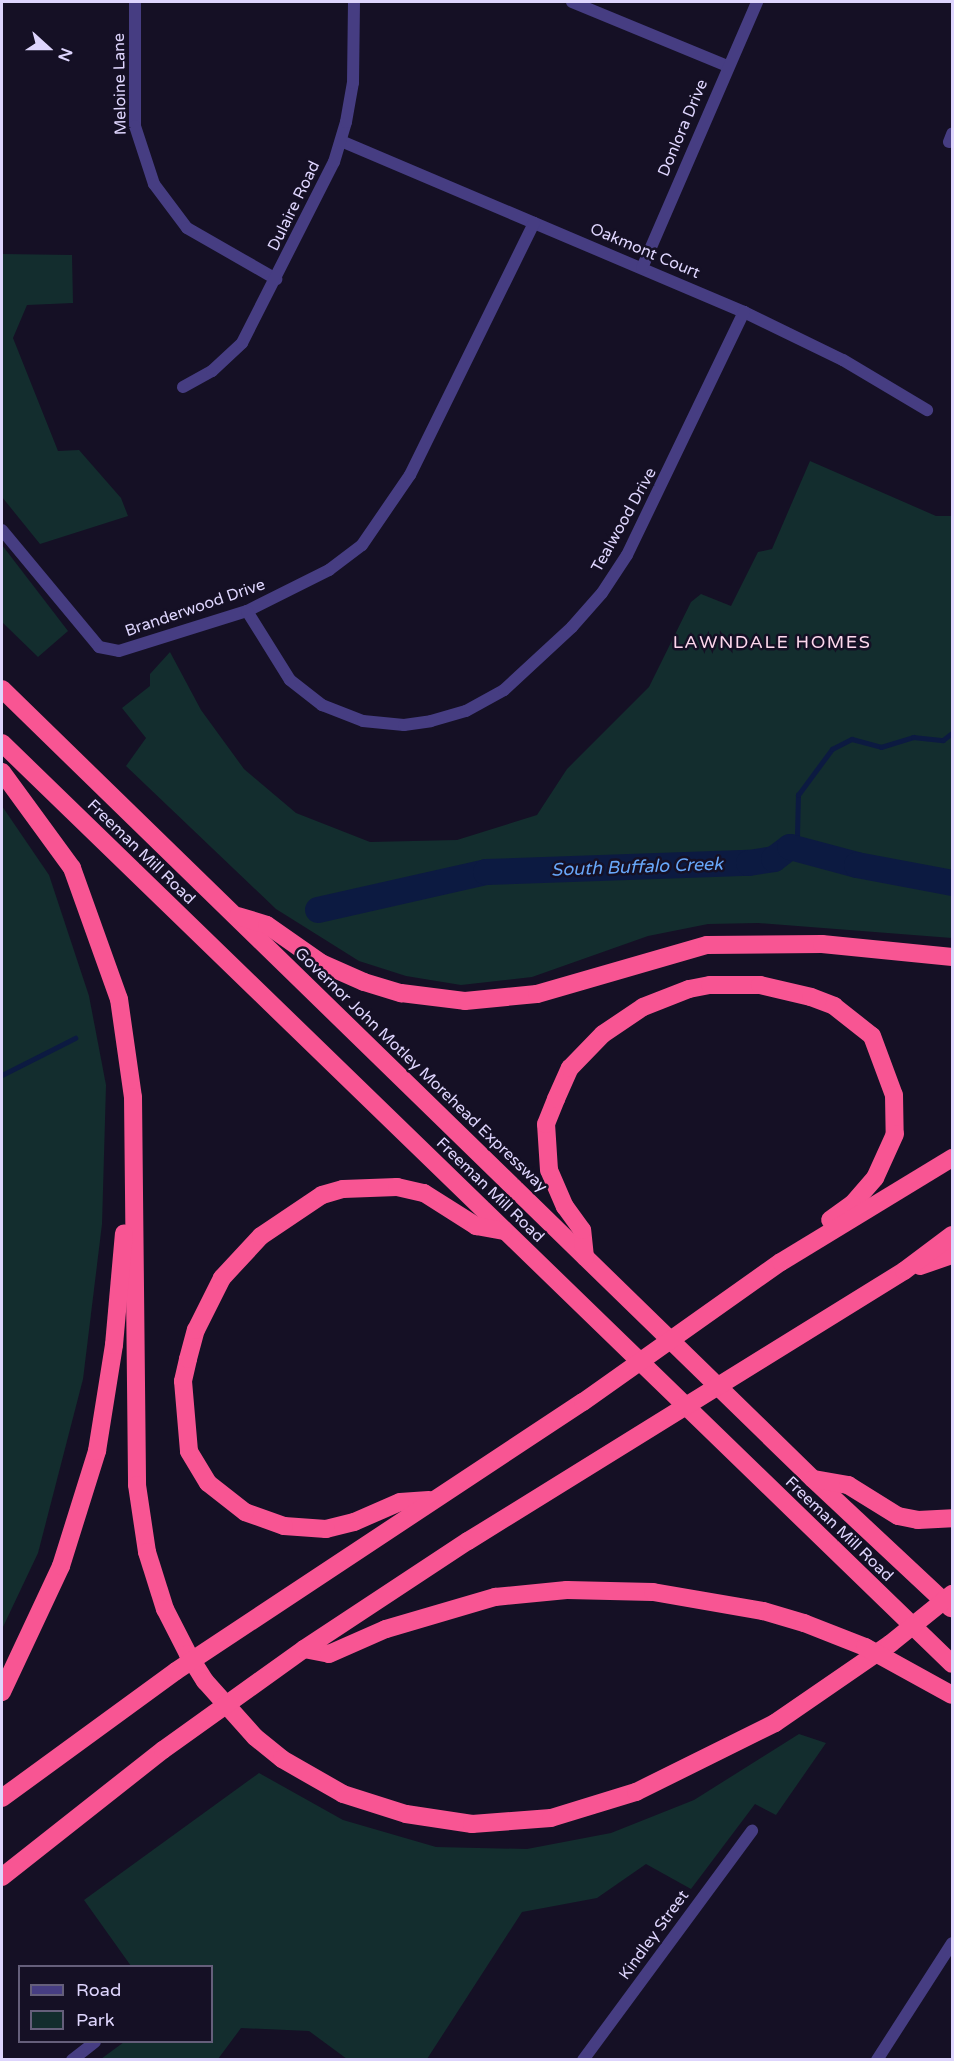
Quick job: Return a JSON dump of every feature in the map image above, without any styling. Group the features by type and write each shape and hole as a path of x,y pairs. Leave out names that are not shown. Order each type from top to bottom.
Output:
{"highway":[{"name":"Governor John Motley Morehead Expressway","path":"2,689 813,1479"},
{"name":"Freeman Mill Road","path":"2,743 952,1664"},
{"path":"2,772 72,868 93,920 119,999 133,1097 137,1485 147,1552 172,1626 205,1681 255,1737 282,1759 343,1794 406,1814 472,1824 551,1818 646,1788 775,1723 890,1644 952,1594"},
{"path":"234,915 267,925 321,963 364,982 400,993 465,1001 537,994 707,945 822,944 952,957"},
{"path":"585,1257 582,1230 565,1207 549,1170 546,1142 546,1124 570,1068 603,1034 658,1000 710,985 760,985 834,1006 872,1036 888,1073 896,1115 892,1144 875,1178 852,1204 789,1251 781,1262"},
{"path":"2,1692 61,1566 97,1451 114,1345 133,1097"},
{"path":"2,1798 176,1671 583,1401 781,1262 952,1158"},
{"path":"431,1500 400,1502 354,1522 326,1529 284,1526 245,1512 208,1483 189,1451 183,1381 188,1359 196,1330 222,1278 261,1236 322,1195 343,1189 397,1187 424,1193 476,1226 504,1232"},
{"path":"2,1877 145,1763 304,1649 468,1541 904,1271 952,1235"},
{"path":"904,1271 952,1255"},
{"path":"813,1479 848,1485 898,1516 918,1520 952,1518"},
{"name":"Freeman Mill Road","path":"813,1479 952,1609"},
{"path":"304,1649 329,1654 386,1629 495,1598 567,1590 653,1592 763,1611 844,1638 910,1669 952,1695"}],"street":[{"name":"Meloine Lane","path":"135,2 135,126 154,184 187,228 276,279"},
{"name":"Dulaire Road","path":"183,387 212,371 242,343 276,279 341,141 353,82 354,2"},
{"path":"573,2 727,66"},
{"name":"Donlora Drive","path":"642,268 756,2"},
{"name":"Oakmont Court","path":"341,141 744,312 843,360 927,410"},
{"name":"Branderwood Drive","path":"2,530 99,647 119,651 247,611 328,570 362,545 410,474 534,223"},
{"name":"Tealwood Drive","path":"247,611 290,680 322,705 363,722 404,725 431,721 466,711 504,690 572,627 602,593 627,555 744,312"},
{"name":"Kindley Street","path":"583,2060 752,1831"},
{"path":"877,2060 952,1943"},
{"path":"72,2060 94,2043"}],"green space":[{"path":"2,254 72,255 73,303 27,305 13,338 58,451 79,450 121,498 128,516 40,544 2,497"},
{"path":"810,461 936,516 952,516 952,938 758,923 708,924 648,936 532,977 461,985 406,976 359,961 276,909 126,766 146,738 122,708 150,686 150,674 170,652 201,710 244,769 296,813 370,842 457,840 537,815 567,769 649,687 691,602 701,594 731,606 758,552 772,549"},
{"path":"2,545 68,631 38,657 2,622"},
{"path":"2,806 49,875 89,996 106,1085 102,1224 83,1379 38,1553 2,1629"},
{"path":"799,1734 826,1743 776,1815 755,1804 691,1889 646,1864 597,1898 522,1912 427,2059 347,2059 309,2031 241,2028 218,2059 101,2059 123,2043 213,2043 213,1965 130,1965 84,1900 259,1773 343,1820 436,1847 527,1849 611,1833 694,1800"}],"waterway":[{"path":"790,847 797,835 798,795 832,749 852,739 881,747 913,737 943,740 952,733"},
{"name":"South Buffalo Creek","path":"318,910 486,872 749,863 774,859 790,847 857,865 952,883"},
{"name":"South Buffalo Creek","path":"2,1075 75,1038"}],"district":[{"name":"LAWNDALE HOMES","path":"772,642"}]}
